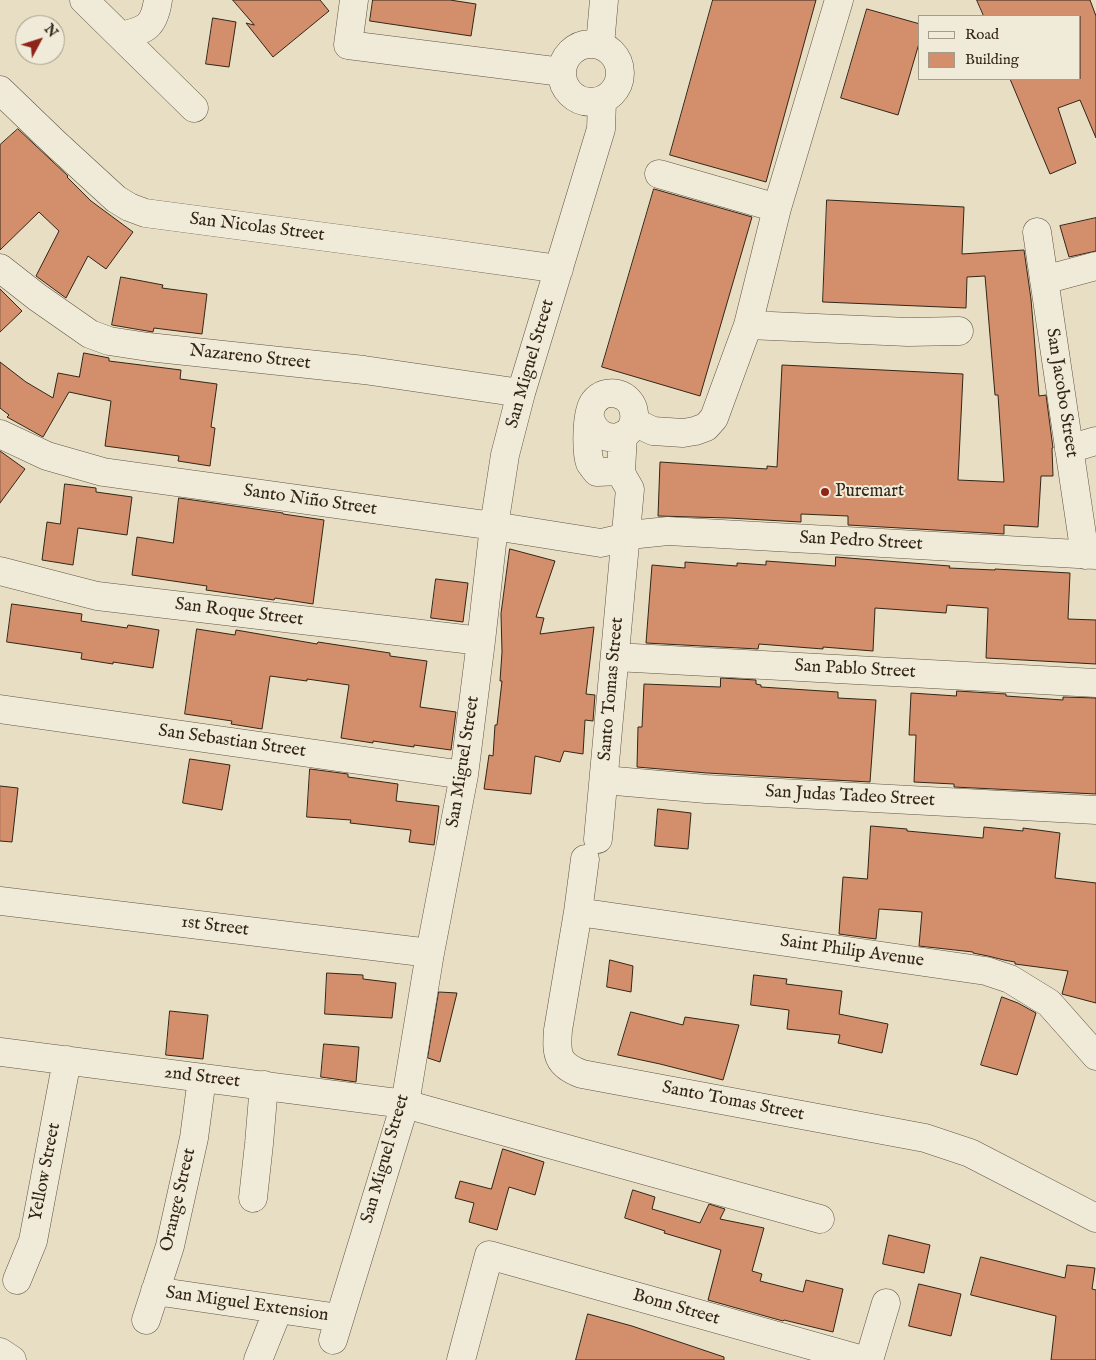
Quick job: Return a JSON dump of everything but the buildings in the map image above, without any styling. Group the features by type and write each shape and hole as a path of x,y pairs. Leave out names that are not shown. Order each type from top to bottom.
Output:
{"street":[{"path":"84,0 194,108"},
{"path":"121,36 136,33 148,27 156,14 158,0"},
{"path":"354,0 348,44 562,72"},
{"path":"600,45 604,0"},
{"path":"590,418 596,432 609,438 616,438 628,429 683,433 695,431 706,427 714,418 748,325 832,2"},
{"path":"582,45 600,45 615,55 621,72 620,81 610,96 602,101 583,101 575,97 568,90 563,81 564,63 574,49 582,45"},
{"name":"San Nicolas Street","path":"0,90 116,199 129,207 145,213 559,270"},
{"name":"San Miguel Street","path":"336,1329 405,1104 430,953 464,775 494,526 505,455 520,393 601,129 602,101"},
{"path":"659,174 777,208"},
{"name":"San Jacobo Street","path":"1037,232 1069,449 1090,555"},
{"path":"1044,280 1096,266"},
{"name":"Nazareno Street","path":"0,268 37,297 90,334 109,341 148,347 364,370 520,393"},
{"path":"748,325 908,332 959,331"},
{"path":"614,393 622,395 628,400 633,406 635,414 628,429 620,471 597,472 590,464 587,442 590,410 598,397 614,393"},
{"name":"Santo Niño Street","path":"0,434 48,456 103,472 494,526 601,543 626,538"},
{"path":"1069,449 1096,441"},
{"name":"Santo Tomas Street","path":"620,471 630,489 604,780 578,912 558,1030 556,1047 560,1060 570,1069 582,1074 925,1138 970,1153 1096,1218"},
{"name":"San Pedro Street","path":"626,538 668,531 1090,555"},
{"name":"San Roque Street","path":"0,572 97,596 481,641"},
{"name":"San Pablo Street","path":"615,657 1096,683"},
{"name":"San Sebastian Street","path":"0,709 464,775"},
{"name":"San Judas Tadeo Street","path":"604,780 716,790 1096,810"},
{"name":"1st Street","path":"0,901 430,953"},
{"name":"Saint Philip Avenue","path":"578,912 986,971 1010,979 1049,1003 1096,1056"},
{"name":"2nd Street","path":"0,1052 405,1104 820,1219"},
{"name":"Yellow Street","path":"17,1280 34,1241 67,1060"},
{"name":"Orange Street","path":"146,1320 170,1246 194,1138 202,1078"},
{"path":"253,1198 264,1085"},
{"name":"Bonn Street","path":"461,1360 489,1255 863,1360"},
{"name":"San Miguel Extension","path":"155,1292 278,1310 336,1329"},
{"path":"869,1360 886,1303"},
{"path":"258,1360 278,1310"},
{"path":"0,1352 12,1360"}],"place":[{"name":"Puremart","path":"825,492"}]}
